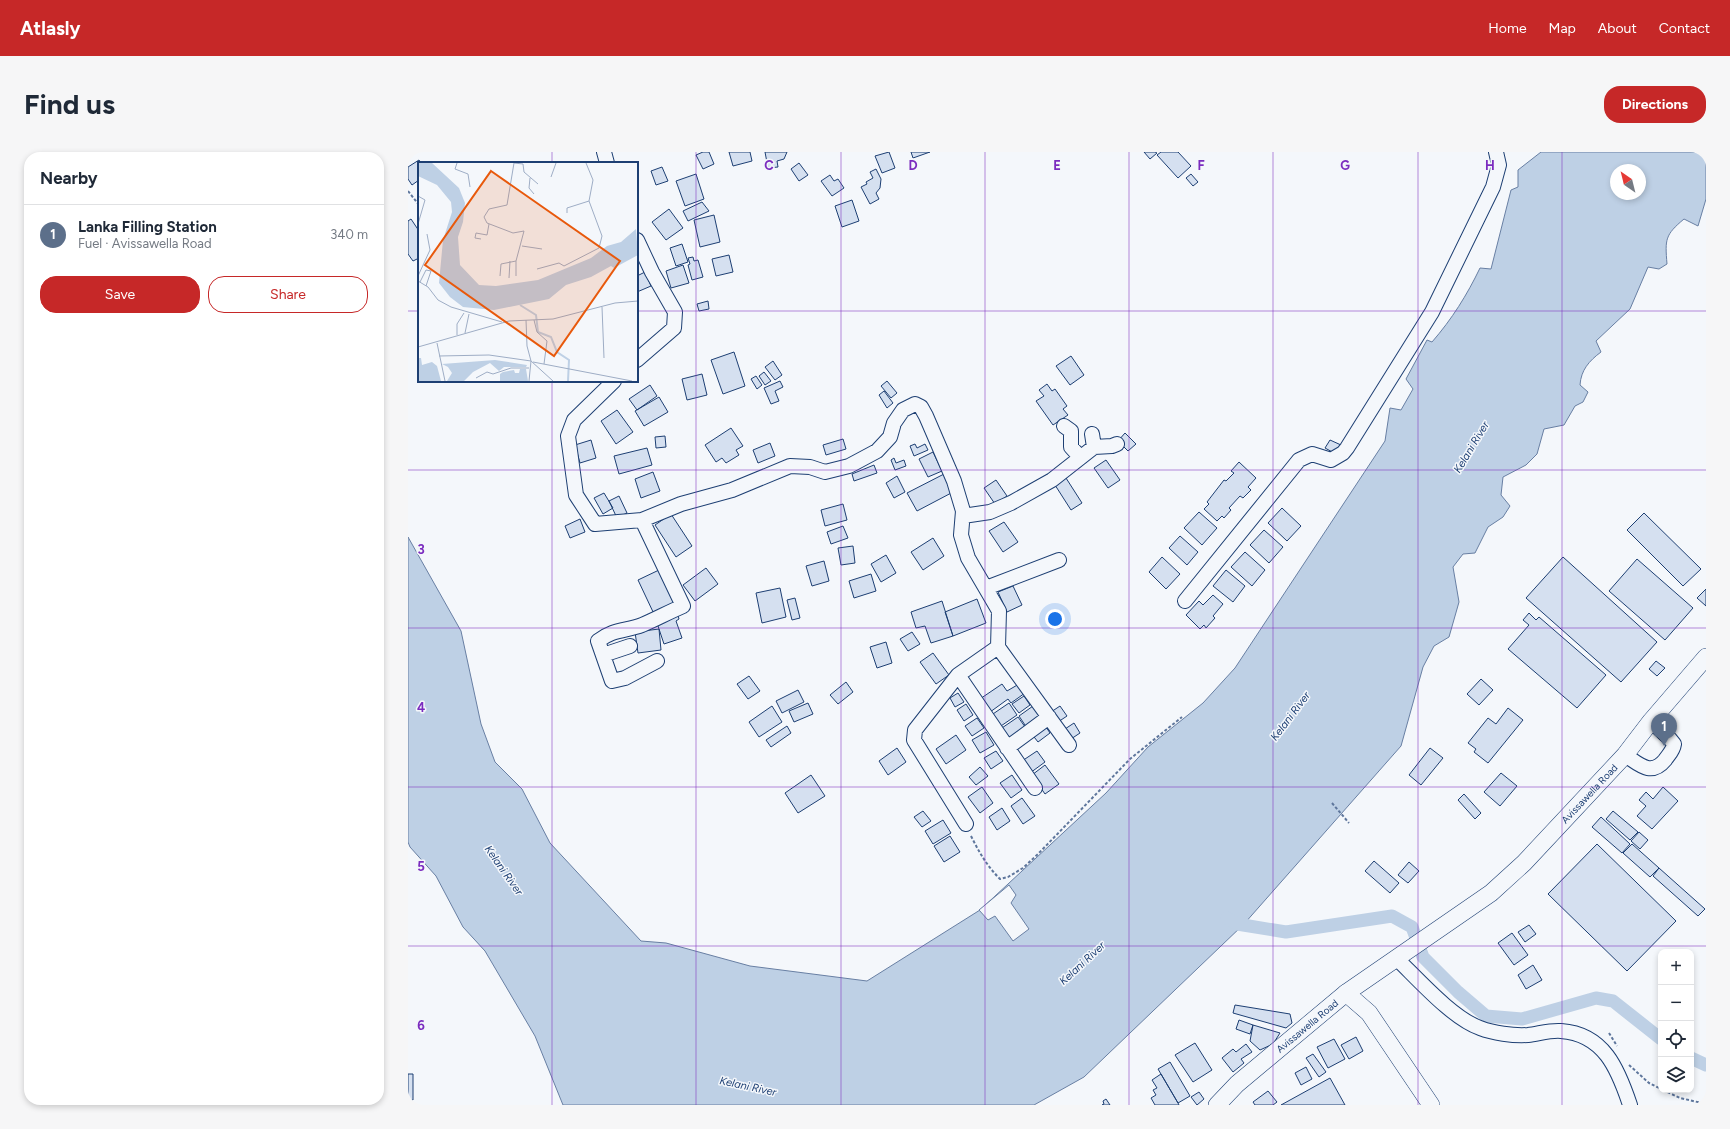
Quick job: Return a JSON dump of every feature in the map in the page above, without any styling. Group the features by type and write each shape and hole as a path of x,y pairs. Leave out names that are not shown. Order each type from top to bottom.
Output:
{"main road":[{"name":"Avissawella Road","path":"1217,1105 1237,1084 1346,993 1491,893 1524,863 1625,755 1651,721 1706,657"},
{"path":"1346,993 1369,1013 1431,1105"}],"street":[{"path":"604,152 607,162"},
{"path":"1185,601 1299,460 1312,454 1331,460 1343,453 1347,448 1432,312 1493,186 1499,165 1496,152"},
{"path":"638,242 652,272 675,312 674,328 638,359"},
{"path":"613,382 574,420 568,436 576,495 595,524 642,520 682,504 732,490 790,466 810,467 825,472 849,466 877,451 890,437 894,423 903,410 915,404 921,407 933,430 954,481 963,511 961,535 968,558 999,611 998,647 1069,745"},
{"path":"1064,426 1071,431 1071,447 1080,457"},
{"path":"963,516 990,512 1011,503 1052,480 1080,457 1093,440 1112,446 1117,444"},
{"path":"642,520 683,606 641,626 618,630 605,635 598,641 612,681 626,678 657,661"},
{"path":"986,588 1059,560"},
{"path":"603,655 630,646"},
{"path":"966,824 914,740 913,735 915,730 958,675 998,647"},
{"path":"958,675 1035,788"},
{"path":"1007,748 1049,717"},
{"path":"1625,755 1644,768 1652,769 1659,766 1673,750 1674,744 1670,738 1651,721"},
{"path":"1399,956 1460,1018 1480,1028 1525,1035 1560,1031 1593,1040 1609,1058 1622,1080 1630,1105"}],"path":[{"path":"408,191 418,204"},
{"path":"966,824 980,856 1000,879 1008,877 1038,854 1130,759 1182,717"},
{"path":"1332,803 1349,823"},
{"path":"1609,1033 1620,1052"},
{"path":"1628,1064 1649,1083 1658,1088"},
{"path":"1669,1093 1680,1098 1706,1104"}],"water":[{"name":"Kelani River","path":"1541,152 1706,152 1706,199 1698,226 1684,219 1673,229 1666,243 1667,264 1659,269 1648,267 1630,309 1596,341 1601,352 1589,362 1582,375 1580,385 1588,392 1583,402 1575,406 1564,425 1544,429 1537,454 1526,465 1503,477 1501,495 1510,506 1503,517 1488,527 1475,553 1463,554 1453,567 1459,602 1449,637 1434,646 1423,667 1401,746 1244,924 1084,1077 1034,1105 563,1105 535,1036 485,951 463,927 436,876 410,847 408,842 408,537 461,631 481,724 495,762 522,789 550,843 641,941 666,943 750,966 867,981 980,910 1106,793 1148,747 1203,703 1235,668 1385,441 1390,408 1401,410 1413,389 1406,379 1427,340 1432,342 1453,316 1480,268 1491,269 1511,190 1518,187 1518,170"}],"pier":[{"path":"1009,885 1016,895 1011,903 1029,929 1013,941 995,916 988,920 979,910"}],"building":[{"path":"703,152 709,152 714,164 703,169 696,155"},
{"path":"729,152 750,152 752,161 733,166"},
{"path":"765,152 787,152 784,159 777,161 778,167 768,168"},
{"path":"889,152 895,168 882,173 875,156"},
{"path":"911,152 930,152 913,158"},
{"path":"1144,152 1155,152 1157,153 1150,159"},
{"path":"1161,152 1178,152 1191,166 1178,178 1157,155"},
{"path":"419,160 420,162 418,162 418,181 412,185 408,179 408,167"},
{"path":"799,163 808,175 799,181 791,169"},
{"path":"662,167 668,181 656,185 651,171"},
{"path":"876,169 881,179 880,188 876,193 879,199 870,204 861,187 873,178 870,172"},
{"path":"696,174 704,199 685,206 676,181"},
{"path":"1191,174 1198,182 1193,186 1186,178"},
{"path":"830,175 834,181 838,179 844,188 832,196 821,181"},
{"path":"852,200 859,221 842,227 835,206"},
{"path":"702,202 709,211 688,221 683,211"},
{"path":"669,209 683,228 666,240 652,222"},
{"path":"714,215 720,242 700,247 694,220"},
{"path":"411,219 418,230 418,258 413,261 408,254 408,221"},
{"path":"682,244 688,262 676,266 670,248"},
{"path":"729,255 733,272 716,276 712,259"},
{"path":"693,257 694,261 698,260 703,277 692,280 688,265 690,264 688,258"},
{"path":"683,265 689,283 671,288 666,271"},
{"path":"645,272 651,286 638,292 638,276"},
{"path":"708,301 709,309 699,311 697,304"},
{"path":"734,352 745,386 723,394 711,360"},
{"path":"1071,356 1084,375 1070,385 1056,366"},
{"path":"773,361 782,375 775,380 765,367"},
{"path":"764,372 771,381 765,385 759,376"},
{"path":"702,374 707,395 687,400 682,379"},
{"path":"756,376 762,385 757,389 751,379"},
{"path":"780,381 783,387 775,391 779,401 771,404 764,388"},
{"path":"887,381 897,393 891,398 881,386"},
{"path":"1047,384 1052,391 1055,389 1067,406 1063,409 1068,415 1053,425 1036,401 1044,396 1039,390"},
{"path":"650,385 657,396 637,410 629,399"},
{"path":"884,391 893,403 887,408 879,395"},
{"path":"659,397 668,412 644,426 635,411"},
{"path":"617,410 633,432 616,444 601,421"},
{"path":"731,428 743,446 736,450 739,455 726,463 722,458 716,462 705,445"},
{"path":"1125,433 1136,444 1128,451 1118,441"},
{"path":"665,436 666,447 656,448 655,437"},
{"path":"843,439 846,449 826,455 823,445"},
{"path":"591,440 596,458 580,463 575,445"},
{"path":"1330,440 1341,445 1336,454 1325,448"},
{"path":"770,443 775,456 758,463 753,450"},
{"path":"915,444 917,448 925,444 928,450 914,456 910,446"},
{"path":"647,448 652,465 619,474 614,456"},
{"path":"933,452 942,471 928,477 919,459"},
{"path":"894,458 896,463 904,460 906,466 895,470 891,460"},
{"path":"1106,460 1120,480 1108,488 1094,468"},
{"path":"1239,462 1256,478 1248,487 1251,490 1243,498 1240,496 1229,508 1231,510 1224,518 1222,516 1217,521 1204,509 1209,504 1207,502 1224,480 1226,481 1234,473 1231,471"},
{"path":"874,465 877,473 854,481 852,474"},
{"path":"653,472 660,491 641,498 635,479"},
{"path":"946,473 955,491 917,511 907,493"},
{"path":"897,476 905,492 894,498 886,483"},
{"path":"1066,478 1082,503 1071,510 1055,485"},
{"path":"996,480 1007,496 995,504 984,488"},
{"path":"604,493 613,508 603,514 594,498"},
{"path":"619,496 627,513 617,518 609,501"},
{"path":"843,504 847,520 825,526 821,510"},
{"path":"1282,508 1301,526 1287,541 1268,523"},
{"path":"1199,512 1217,528 1202,545 1184,528"},
{"path":"1644,513 1701,569 1683,586 1627,530"},
{"path":"671,514 692,546 676,557 655,525"},
{"path":"580,519 585,532 570,538 565,526"},
{"path":"1004,522 1018,542 1003,552 989,531"},
{"path":"843,526 848,538 831,544 827,532"},
{"path":"1264,530 1283,547 1269,563 1250,545"},
{"path":"1180,536 1198,552 1187,565 1169,548"},
{"path":"933,538 944,556 923,570 911,552"},
{"path":"853,546 855,563 841,565 838,548"},
{"path":"1245,552 1265,570 1252,586 1231,567"},
{"path":"886,555 896,573 881,582 871,564"},
{"path":"1162,557 1180,574 1166,589 1149,572"},
{"path":"1563,557 1657,642 1621,682 1526,598"},
{"path":"1637,559 1693,608 1665,640 1609,591"},
{"path":"824,561 829,581 812,586 806,566"},
{"path":"706,568 718,584 695,601 683,585"},
{"path":"659,570 675,604 654,614 638,580"},
{"path":"1226,570 1245,586 1233,602 1213,586"},
{"path":"871,574 876,591 854,598 849,581"},
{"path":"1013,586 1022,605 1007,612 998,592"},
{"path":"780,588 786,617 762,623 756,593"},
{"path":"1706,589 1706,606 1697,598"},
{"path":"1213,595 1223,604 1213,616 1215,618 1206,628 1204,625 1200,629 1186,615 1199,601 1203,605"},
{"path":"795,598 800,618 792,620 787,600"},
{"path":"977,599 986,623 953,636 945,612"},
{"path":"942,601 953,636 931,643 925,626 916,628 911,612"},
{"path":"677,612 679,619 676,621 682,638 664,644 657,623"},
{"path":"1529,613 1536,620 1539,617 1606,675 1577,708 1508,649 1529,625 1523,620"},
{"path":"659,629 661,650 638,653 635,632"},
{"path":"912,632 920,644 908,651 900,639"},
{"path":"886,642 892,663 877,668 870,647"},
{"path":"933,653 949,675 936,684 920,662"},
{"path":"1656,661 1665,668 1657,676 1649,669"},
{"path":"749,676 760,691 748,699 737,684"},
{"path":"1481,679 1493,690 1479,705 1467,694"},
{"path":"846,682 853,692 838,704 830,695"},
{"path":"1002,684 1007,691 1019,684 1025,693 1011,703 1008,699 986,715 977,701"},
{"path":"798,690 804,702 782,713 776,701"},
{"path":"958,693 964,702 955,707 950,698"},
{"path":"1024,696 1030,705 1019,713 1012,704"},
{"path":"808,703 813,714 794,722 789,711"},
{"path":"1009,703 1017,715 998,728 990,716"},
{"path":"966,704 973,715 964,721 957,710"},
{"path":"772,706 782,722 759,737 749,722"},
{"path":"1033,706 1043,720 1029,731 1019,716"},
{"path":"1060,706 1067,716 1058,722 1051,712"},
{"path":"1508,708 1523,720 1488,763 1474,752 1476,749 1468,743 1488,718 1496,724"},
{"path":"1018,717 1028,731 1009,744 999,730"},
{"path":"977,718 984,728 972,736 965,726"},
{"path":"1074,723 1080,733 1071,739 1065,729"},
{"path":"1044,724 1050,733 1038,742 1031,733"},
{"path":"787,726 791,733 771,747 766,740"},
{"path":"986,732 994,745 980,753 972,740"},
{"path":"956,735 966,750 946,764 936,749"},
{"path":"897,748 906,762 888,775 879,761"},
{"path":"1430,748 1443,758 1421,785 1409,775"},
{"path":"996,751 1003,761 991,769 984,758"},
{"path":"1037,751 1045,762 1030,773 1022,761"},
{"path":"1045,765 1059,784 1045,794 1032,775"},
{"path":"980,767 988,776 976,785 969,777"},
{"path":"1501,773 1517,786 1500,806 1484,792"},
{"path":"811,775 825,796 798,813 785,793"},
{"path":"1012,775 1022,790 1011,798 1000,783"},
{"path":"982,787 993,803 980,813 968,797"},
{"path":"1663,787 1678,801 1652,829 1637,816 1646,806 1639,800 1646,792 1653,799"},
{"path":"1464,794 1481,813 1475,819 1458,800"},
{"path":"1022,798 1035,816 1023,824 1011,806"},
{"path":"1002,808 1010,821 997,830 989,817"},
{"path":"923,811 931,821 922,827 914,817"},
{"path":"1613,811 1638,832 1630,840 1606,819"},
{"path":"1601,817 1630,844 1622,853 1592,827"},
{"path":"943,820 951,833 933,844 925,831"},
{"path":"1639,832 1648,840 1640,849 1631,841"},
{"path":"950,836 960,852 944,862 934,846"},
{"path":"1597,844 1676,921 1627,971 1548,894"},
{"path":"1632,844 1659,868 1650,877 1623,853"},
{"path":"1374,861 1399,883 1390,893 1365,871"},
{"path":"1409,862 1419,871 1408,883 1398,875"},
{"path":"1659,868 1705,909 1698,916 1653,876"},
{"path":"1529,925 1536,934 1525,942 1518,932"},
{"path":"1512,933 1528,955 1514,965 1498,943"},
{"path":"1533,965 1542,980 1526,989 1518,975"},
{"path":"1235,1005 1290,1014 1292,1023 1286,1028 1233,1013"},
{"path":"1239,1020 1253,1025 1250,1034 1236,1029"},
{"path":"1253,1025 1280,1033 1273,1044 1260,1050 1250,1041"},
{"path":"1356,1037 1363,1051 1349,1059 1341,1045"},
{"path":"1334,1039 1345,1059 1328,1068 1317,1047"},
{"path":"1195,1043 1212,1070 1193,1082 1175,1055"},
{"path":"1246,1044 1252,1052 1241,1059 1244,1063 1233,1072 1222,1058 1233,1049 1236,1052"},
{"path":"1313,1054 1326,1072 1319,1077 1306,1058"},
{"path":"1170,1062 1190,1096 1178,1103 1158,1069"},
{"path":"1306,1067 1312,1079 1301,1085 1295,1073"},
{"path":"408,1074 413,1074 413,1100 408,1100"},
{"path":"1161,1074 1179,1105 1155,1105 1151,1098 1156,1095 1153,1090 1157,1088 1152,1080"},
{"path":"1330,1078 1345,1105 1281,1105"},
{"path":"1268,1091 1277,1102 1273,1105 1255,1105 1253,1102"},
{"path":"1199,1092 1204,1099 1197,1105 1191,1097"},
{"path":"1106,1099 1110,1105 1102,1105 1104,1104 1103,1101"}],"waterway":[{"path":"1227,918 1237,924 1286,932 1392,916 1412,927 1423,957 1458,992 1486,1016 1522,1019 1596,998 1613,1001 1658,1037"},
{"path":"1694,1059 1706,1065"}],"place":[{"name":"Lanka Filling Station","path":"1664,746"}]}
